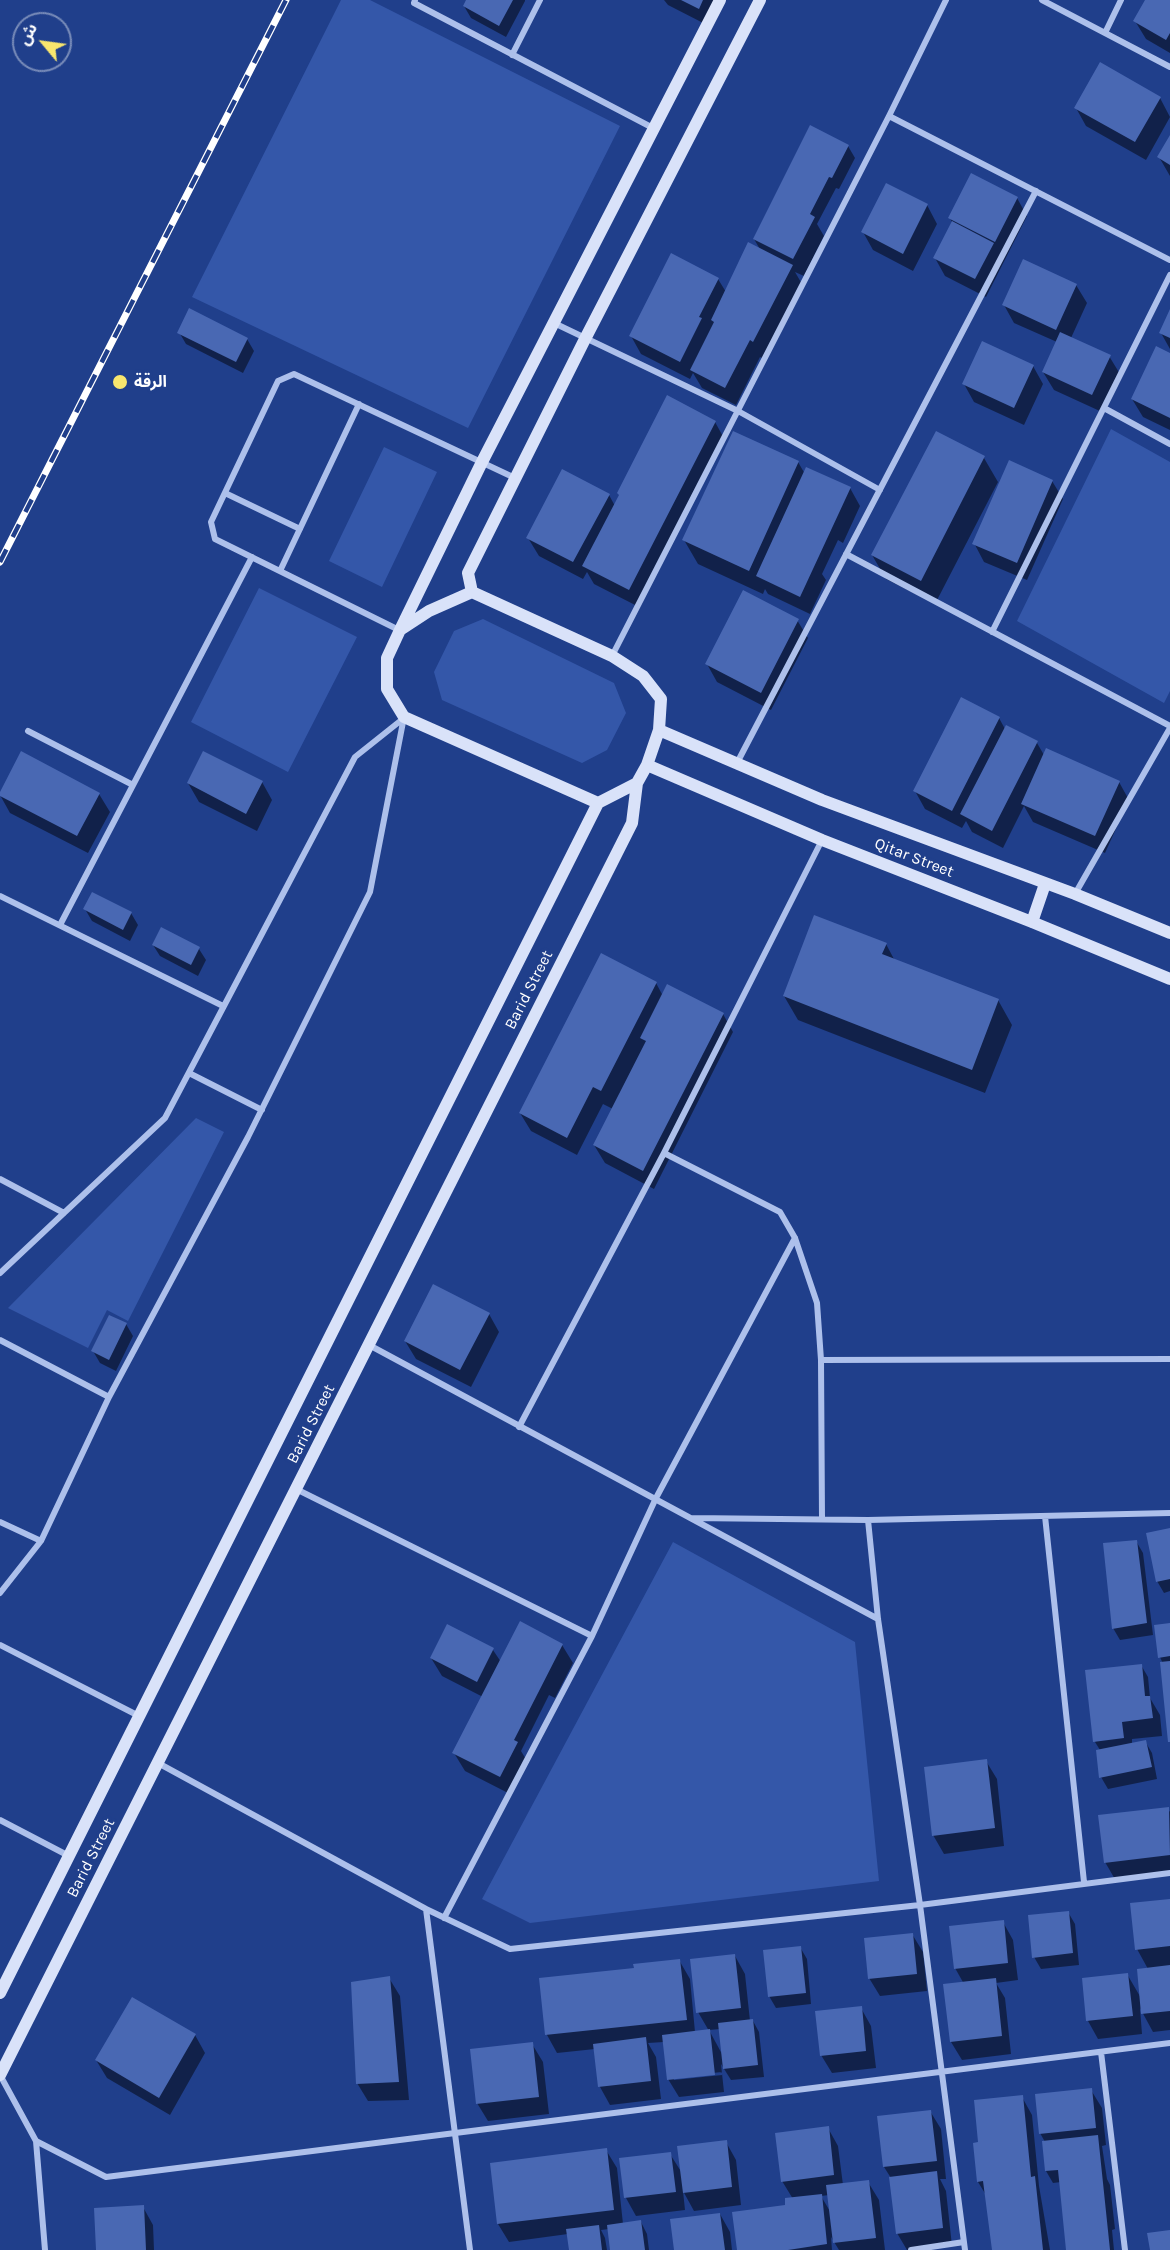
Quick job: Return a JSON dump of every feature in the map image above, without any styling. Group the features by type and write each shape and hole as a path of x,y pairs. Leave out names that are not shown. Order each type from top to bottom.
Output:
{"main road":[{"path":"400,630 429,610 472,592 612,656 643,676 660,699 659,730 647,765 637,783 598,803 404,717 387,689 387,658 400,630 482,462 720,0"},
{"path":"472,592 468,573 585,339 760,0"},
{"name":"Qitar Street","path":"659,730 822,800 1075,894 1170,933"},
{"name":"Qitar Street","path":"647,765 822,840 1169,975"},
{"name":"Barid Street","path":"0,2075 632,823 637,783"},
{"name":"Barid Street","path":"0,1993 598,803"},
{"path":"1032,922 1045,884"}],"street":[{"path":"415,0 414,3 512,56 653,128"},
{"path":"512,56 540,0"},
{"path":"612,656 889,116 946,0"},
{"path":"1042,0 1170,67"},
{"path":"1105,33 1121,0"},
{"path":"889,116 1170,260"},
{"path":"736,764 1036,191"},
{"path":"992,632 1170,275"},
{"path":"553,323 738,411 880,490"},
{"path":"400,630 215,539 211,522 278,381 294,374 515,478"},
{"path":"280,571 358,404"},
{"path":"1104,408 1170,444"},
{"path":"225,493 300,529"},
{"path":"846,554 1170,727 1075,894"},
{"path":"60,925 252,557"},
{"path":"0,1273 165,1118 355,757 404,717"},
{"path":"0,1593 41,1541 109,1397 262,1110 370,892 404,717"},
{"path":"28,730 133,785"},
{"path":"519,1427 664,1153 822,840"},
{"path":"0,896 223,1006"},
{"path":"189,1073 262,1110"},
{"path":"664,1153 780,1212 795,1238 817,1303 821,1360 822,1519"},
{"path":"0,1179 64,1213"},
{"path":"444,1918 592,1636 656,1498 795,1238"},
{"path":"0,1340 109,1397"},
{"path":"369,1345 656,1498 878,1620"},
{"path":"821,1360 1170,1359"},
{"path":"296,1489 592,1636"},
{"path":"690,1518 868,1520 1170,1513"},
{"path":"1045,1516 1084,1882"},
{"path":"868,1520 878,1620 920,1905 965,2250"},
{"path":"0,1522 41,1541"},
{"path":"0,1646 139,1716"},
{"path":"158,1762 426,1909 510,1949 920,1905 1084,1882 1170,1873"},
{"path":"0,1820 69,1856"},
{"path":"426,1909 470,2250"},
{"path":"36,2141 106,2177 1170,2043"},
{"path":"1101,2052 1125,2250"},
{"path":"0,2075 36,2141 45,2250"},
{"path":"911,2250 964,2242"}],"shaded area":[{"path":"341,0 370,0 620,126 468,428 192,297"},
{"path":"1111,429 1170,462 1170,691 1164,703 1017,621"},
{"path":"384,447 437,472 382,587 329,561"},
{"path":"259,588 357,637 288,772 191,722"},
{"path":"483,619 614,683 626,713 607,750 582,763 442,700 434,672 454,631"},
{"path":"196,1118 224,1132 128,1321 107,1310 88,1348 8,1308"},
{"path":"673,1542 855,1642 879,1881 530,1923 482,1899"}],"building":[{"path":"466,0 513,0 499,26 463,6"},
{"path":"681,0 703,0 699,9"},
{"path":"1145,0 1170,0 1170,33 1166,40 1133,21"},
{"path":"1100,62 1161,97 1135,142 1074,108"},
{"path":"810,125 849,145 810,214 815,217 793,259 753,239"},
{"path":"1170,135 1170,165 1157,157"},
{"path":"971,173 1018,197 995,242 948,218"},
{"path":"886,183 928,204 903,254 861,232"},
{"path":"952,221 994,243 975,279 933,258"},
{"path":"748,242 793,265 753,342 750,340 725,388 690,370 714,322 711,320"},
{"path":"671,253 719,278 680,362 629,336"},
{"path":"1023,259 1077,284 1056,330 1002,305"},
{"path":"189,308 248,338 236,362 177,333"},
{"path":"1170,309 1170,338 1159,333"},
{"path":"1060,332 1111,355 1092,395 1042,372"},
{"path":"982,341 1034,365 1014,408 962,384"},
{"path":"1156,346 1170,353 1170,418 1131,399"},
{"path":"667,395 716,421 629,590 582,566"},
{"path":"733,431 799,461 749,571 682,540"},
{"path":"936,431 985,456 921,581 871,555"},
{"path":"1009,460 1053,480 1017,563 972,544"},
{"path":"806,467 851,487 800,597 756,576"},
{"path":"562,469 610,494 573,562 526,538"},
{"path":"743,590 799,619 761,693 705,664"},
{"path":"961,697 1000,717 952,811 913,791"},
{"path":"1006,725 1038,741 992,831 960,814"},
{"path":"1046,748 1120,781 1095,836 1021,804"},
{"path":"21,751 100,793 77,836 0,796"},
{"path":"203,751 263,781 246,814 187,783"},
{"path":"92,892 132,912 123,930 83,909"},
{"path":"814,915 887,943 882,954 999,999 972,1070 783,996"},
{"path":"161,927 200,947 191,965 152,945"},
{"path":"601,953 657,982 601,1091 593,1087 567,1138 519,1113"},
{"path":"667,984 724,1013 643,1171 593,1145 646,1041 640,1038"},
{"path":"433,1284 490,1313 460,1370 404,1341"},
{"path":"109,1315 127,1323 109,1360 91,1351"},
{"path":"1170,1528 1170,1579 1156,1582 1146,1533"},
{"path":"1137,1540 1147,1623 1112,1629 1103,1543"},
{"path":"520,1621 563,1644 514,1740 518,1742 500,1777 452,1753"},
{"path":"1170,1623 1170,1656 1158,1658 1154,1625"},
{"path":"447,1624 494,1648 477,1682 430,1658"},
{"path":"1170,1661 1170,1742 1168,1742 1160,1662"},
{"path":"1142,1664 1145,1696 1150,1696 1153,1718 1122,1722 1124,1738 1093,1742 1085,1670"},
{"path":"1146,1740 1152,1767 1099,1778 1096,1750"},
{"path":"987,1759 995,1828 932,1836 924,1767"},
{"path":"1169,1807 1170,1855 1104,1863 1098,1815"},
{"path":"1170,1899 1170,1946 1135,1950 1130,1903"},
{"path":"1069,1911 1073,1953 1032,1958 1028,1915"},
{"path":"1004,1920 1008,1963 954,1969 949,1926"},
{"path":"913,1933 917,1974 868,1979 864,1938"},
{"path":"801,1946 806,1993 768,1997 763,1950"},
{"path":"735,1954 741,2008 696,2013 690,1959"},
{"path":"680,1959 687,2020 545,2035 539,1978 634,1968 633,1964"},
{"path":"1170,1965 1170,2011 1141,2014 1137,1969"},
{"path":"1128,1973 1133,2016 1086,2021 1082,1978"},
{"path":"390,1976 399,2082 356,2084 351,1982"},
{"path":"996,1978 1002,2036 950,2042 943,1984"},
{"path":"132,1997 196,2034 159,2098 95,2060"},
{"path":"862,2006 866,2051 820,2056 815,2011"},
{"path":"753,2019 758,2065 723,2069 718,2023"},
{"path":"710,2029 715,2075 667,2080 662,2035"},
{"path":"646,2037 651,2081 598,2087 593,2044"},
{"path":"533,2042 539,2097 476,2104 470,2049"},
{"path":"1092,2088 1096,2128 1039,2134 1035,2094"},
{"path":"1023,2095 1031,2177 1035,2176 1043,2250 992,2250 983,2181 977,2182 973,2143 978,2142 974,2100"},
{"path":"931,2110 937,2161 883,2167 877,2116"},
{"path":"829,2126 834,2175 781,2182 775,2133"},
{"path":"1098,2135 1110,2250 1066,2250 1058,2170 1045,2171 1042,2141"},
{"path":"727,2140 732,2187 683,2193 677,2146"},
{"path":"607,2148 614,2210 497,2224 490,2163"},
{"path":"671,2152 676,2192 624,2198 619,2158"},
{"path":"937,2171 943,2228 896,2234 889,2177"},
{"path":"869,2180 876,2238 833,2243 826,2185"},
{"path":"822,2194 827,2244 788,2250 737,2250 732,2212 785,2205 785,2198"},
{"path":"144,2205 146,2250 96,2250 94,2208"},
{"path":"720,2213 725,2250 674,2250 670,2219"},
{"path":"641,2220 645,2250 610,2250 607,2225"},
{"path":"599,2225 602,2250 569,2250 566,2229"},
{"path":"1170,2230 1170,2250 1150,2250 1147,2233"}],"railway":[{"path":"0,562 286,0"}],"place":[{"name":"الرقة","path":"120,382"}]}
